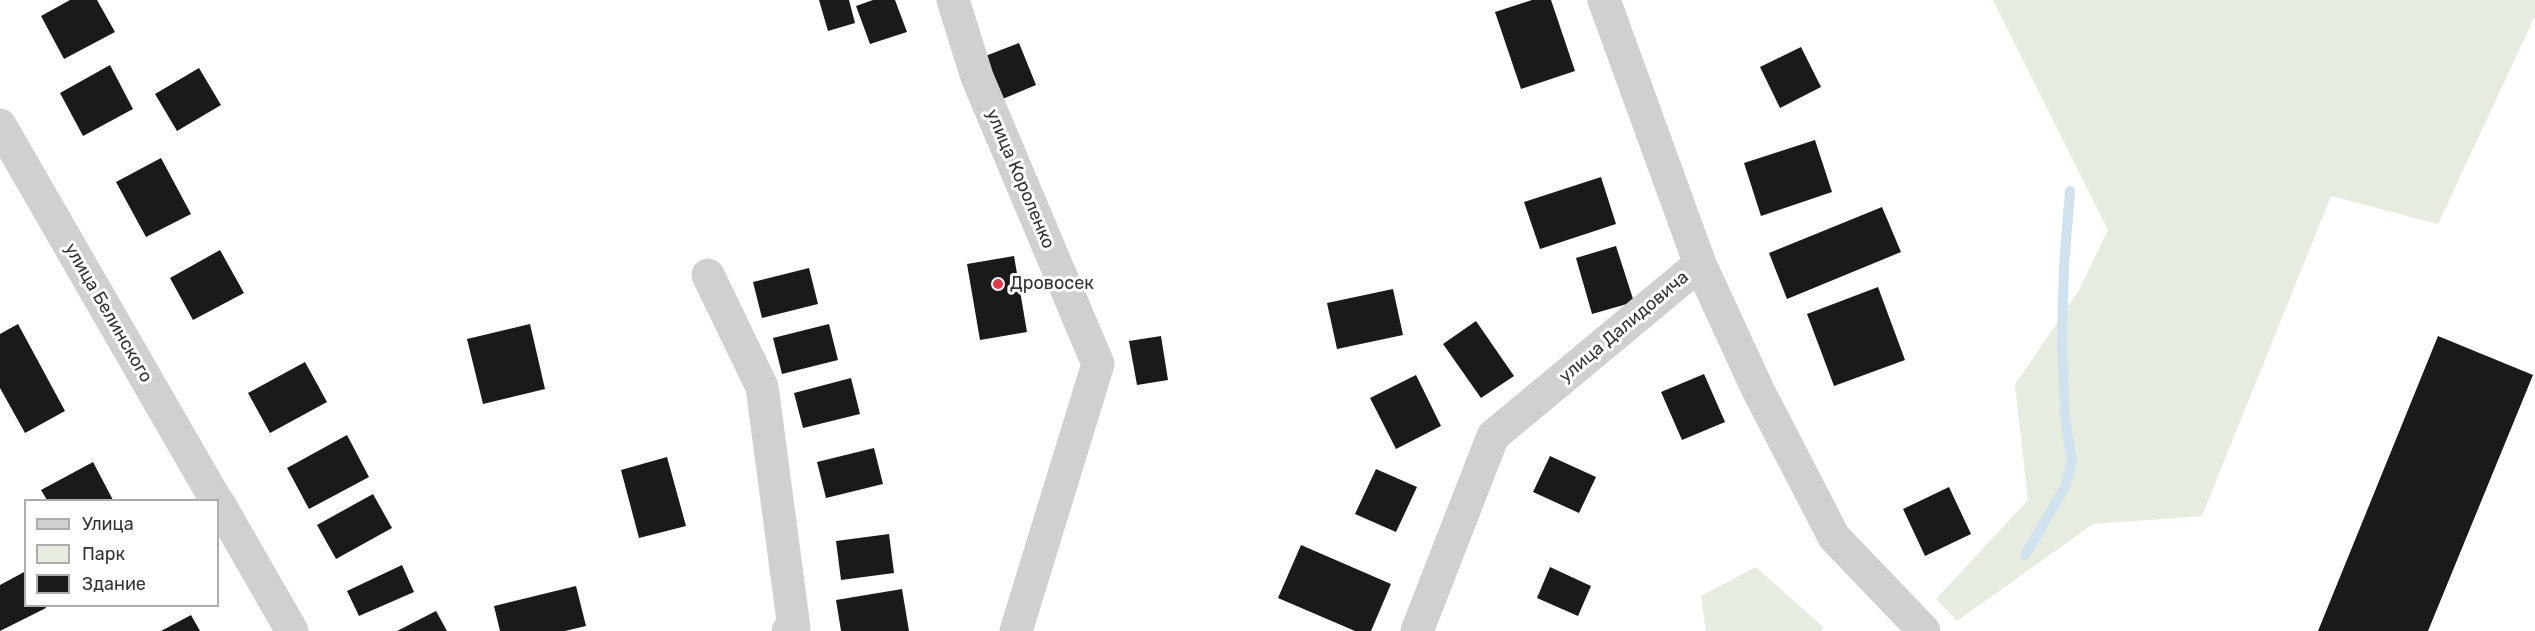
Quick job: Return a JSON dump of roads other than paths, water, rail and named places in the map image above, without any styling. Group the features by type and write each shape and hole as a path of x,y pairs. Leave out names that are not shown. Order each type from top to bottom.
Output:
{"street":[{"name":"улица Короленко","path":"953,0 977,77 1098,364 1016,631"},
{"name":"улица Далидовича","path":"1417,631 1493,436 1700,264 1604,0"},
{"name":"улица Белинского","path":"0,125 216,499"},
{"path":"1700,264 1758,390 1834,537 1924,631"},
{"path":"708,275 762,387 794,628 788,631"},
{"name":"улица Белинского","path":"219,504 292,631"}],"waterway":[{"path":"2025,555 2065,487 2072,462 2065,418 2062,343 2064,266 2070,191"}],"place":[{"name":"Дровосек","path":"998,284"}]}
